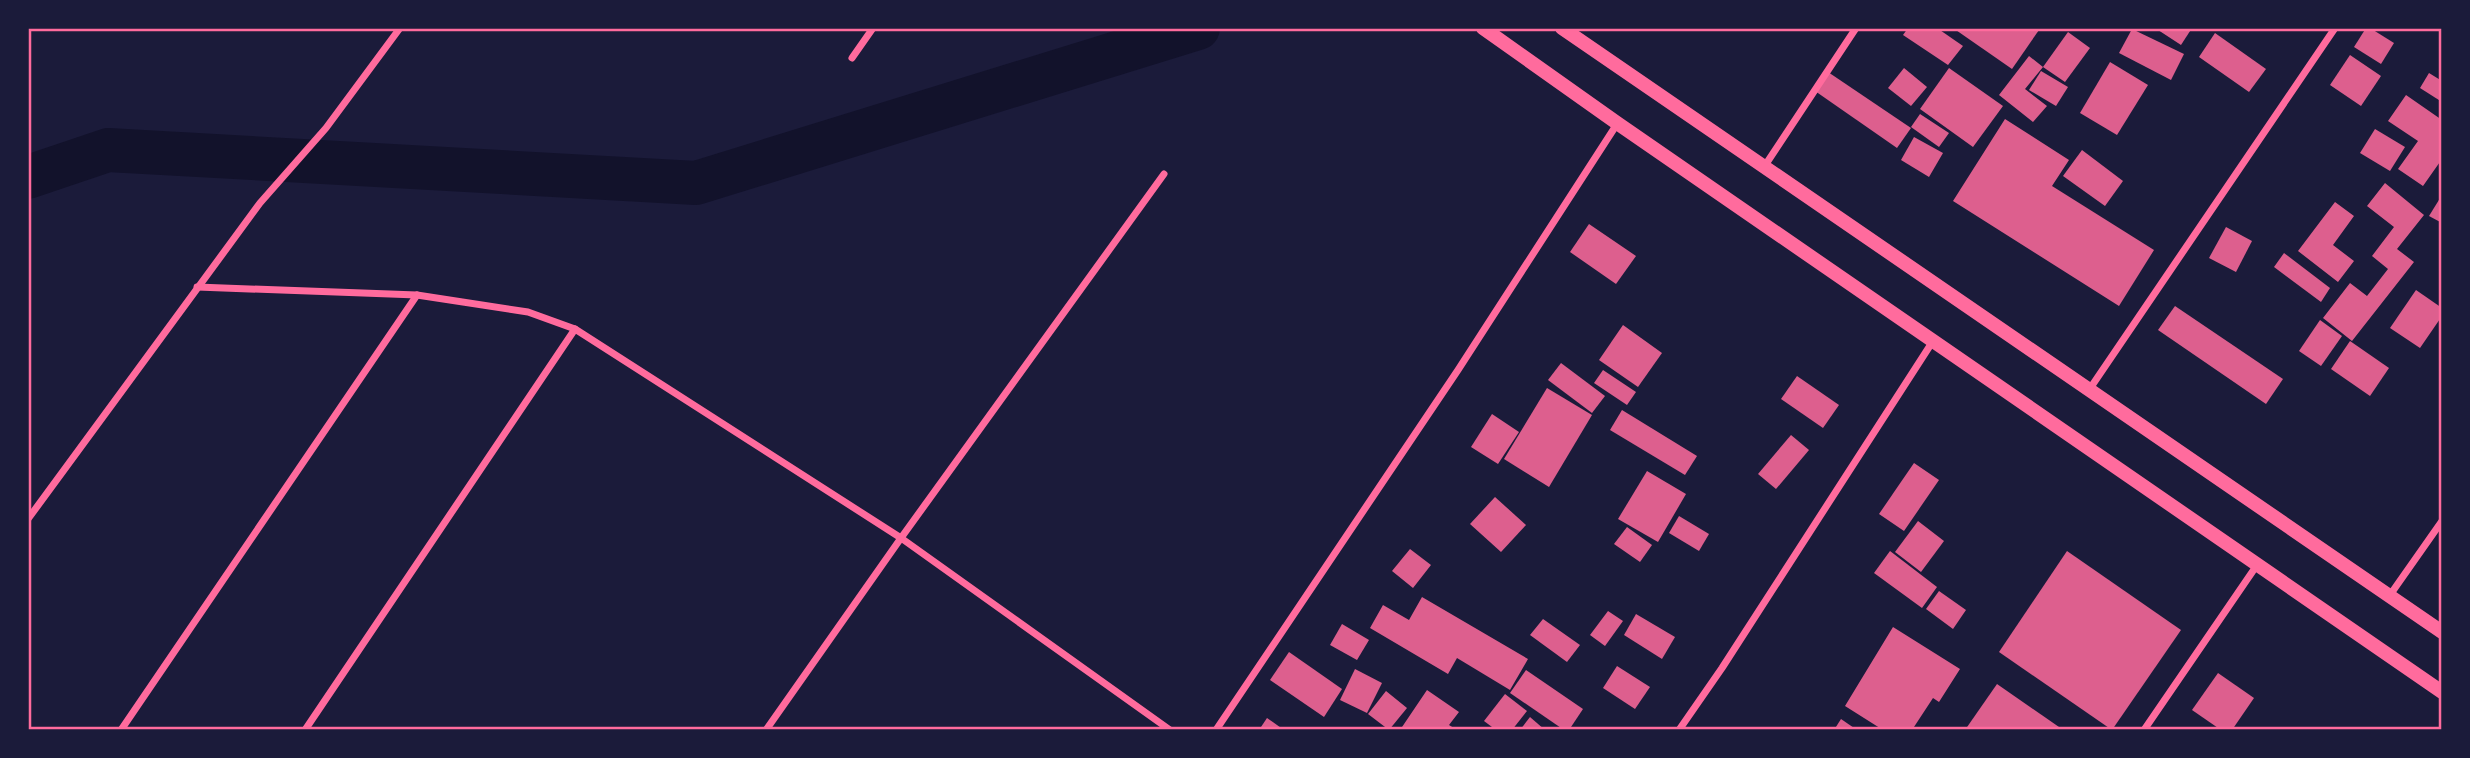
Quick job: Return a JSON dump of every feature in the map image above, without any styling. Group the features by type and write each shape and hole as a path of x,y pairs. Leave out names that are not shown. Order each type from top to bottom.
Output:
{"main road":[{"path":"1483,28 2442,692"},
{"path":"1562,28 2442,632"}],"street":[{"path":"28,519 260,203 326,128 400,28"},
{"path":"852,58 873,28"},
{"path":"1763,167 1856,28"},
{"path":"2089,390 2335,28"},
{"path":"1216,730 1458,370 1618,124"},
{"path":"766,730 1164,174"},
{"path":"197,287 417,295 528,312 575,328 901,538 1170,730"},
{"path":"121,730 417,295"},
{"path":"305,730 575,328"},
{"path":"1679,730 1730,656 1934,340"},
{"path":"2390,595 2442,521"},
{"path":"2144,730 2257,565"}],"building":[{"path":"1908,28 1937,28 1963,46 1948,65 1903,35"},
{"path":"1953,28 2036,28 2039,30 2012,69"},
{"path":"2155,28 2192,28 2181,45"},
{"path":"2366,28 2394,43 2381,64 2354,47"},
{"path":"2132,29 2184,54 2171,80 2119,53"},
{"path":"2068,32 2090,48 2065,82 2043,67"},
{"path":"2215,33 2266,69 2249,92 2199,57"},
{"path":"2350,55 2381,76 2361,106 2330,85"},
{"path":"2029,56 2043,67 2025,89 2047,106 2033,122 1999,95"},
{"path":"2110,62 2148,85 2117,135 2080,113"},
{"path":"1904,68 1927,87 1911,106 1888,88"},
{"path":"1949,68 2003,106 1973,147 1920,109"},
{"path":"2041,71 2068,87 2056,106 2029,90"},
{"path":"1828,72 1911,128 1897,148 1815,91"},
{"path":"2429,73 2442,81 2442,102 2420,88"},
{"path":"2406,95 2442,120 2442,159 2423,186 2398,169 2418,141 2388,121"},
{"path":"1920,114 1949,133 1939,147 1911,127"},
{"path":"2005,119 2069,160 2052,186 2154,250 2119,306 1953,201"},
{"path":"2375,129 2405,147 2390,171 2360,153"},
{"path":"1914,137 1943,153 1929,177 1901,160"},
{"path":"2082,150 2123,181 2105,206 2063,176"},
{"path":"2385,183 2424,215 2397,249 2414,262 2352,341 2323,318 2350,283 2367,296 2388,269 2372,256 2394,227 2367,206"},
{"path":"2442,195 2442,223 2429,216"},
{"path":"2335,202 2354,216 2333,245 2354,261 2338,282 2298,251"},
{"path":"1589,224 1636,256 1616,284 1570,252"},
{"path":"2226,227 2252,241 2236,272 2209,258"},
{"path":"2284,253 2330,288 2321,302 2274,267"},
{"path":"2416,290 2442,308 2442,316 2420,348 2390,328"},
{"path":"2175,306 2283,379 2266,404 2158,330"},
{"path":"2320,320 2342,336 2321,366 2299,351"},
{"path":"1623,325 1662,353 1638,387 1599,360"},
{"path":"2350,341 2389,368 2370,396 2331,369"},
{"path":"1561,363 1605,396 1592,413 1548,380"},
{"path":"1603,370 1636,392 1627,405 1594,383"},
{"path":"1797,376 1839,405 1823,428 1781,399"},
{"path":"1547,388 1592,415 1549,487 1504,459"},
{"path":"1622,410 1697,456 1685,475 1610,430"},
{"path":"1492,414 1519,432 1498,464 1471,447"},
{"path":"1791,435 1809,450 1776,489 1758,474"},
{"path":"1914,463 1939,480 1904,531 1879,514"},
{"path":"1647,471 1686,494 1658,542 1618,519"},
{"path":"1495,497 1526,525 1501,552 1470,524"},
{"path":"1679,516 1709,534 1699,551 1669,533"},
{"path":"1918,521 1944,541 1921,572 1895,552"},
{"path":"1627,527 1652,545 1640,562 1614,544"},
{"path":"1410,549 1431,565 1413,588 1392,571"},
{"path":"1890,551 1937,587 1922,608 1874,573"},
{"path":"2067,551 2181,630 2112,730 1999,652"},
{"path":"1939,591 1966,610 1953,629 1926,609"},
{"path":"1422,597 1528,659 1510,690 1457,658 1448,674 1370,628 1383,605 1409,620"},
{"path":"1608,611 1623,621 1605,646 1590,635"},
{"path":"1636,614 1675,637 1662,659 1624,635"},
{"path":"1543,619 1580,645 1567,662 1530,635"},
{"path":"1342,624 1369,640 1357,660 1330,645"},
{"path":"1893,627 1960,669 1939,702 1933,698 1912,730 1883,730 1845,706"},
{"path":"1289,652 1342,689 1324,717 1270,680"},
{"path":"1617,666 1650,687 1635,709 1603,688"},
{"path":"1355,669 1382,683 1367,713 1340,700"},
{"path":"1526,670 1583,709 1569,730 1564,730 1510,693"},
{"path":"2218,673 2254,698 2232,730 2221,730 2192,710"},
{"path":"1997,684 2059,727 2057,730 1965,730"},
{"path":"1427,690 1459,712 1449,725 1457,730 1400,730"},
{"path":"1386,691 1407,708 1389,730 1368,714"},
{"path":"1505,694 1527,711 1512,730 1496,730 1484,721"},
{"path":"1530,717 1545,730 1520,730"},
{"path":"1267,718 1284,730 1259,730"},
{"path":"1841,719 1857,730 1834,730"}],"waterway":[{"path":"28,177 108,150 696,183 1198,28"}]}
